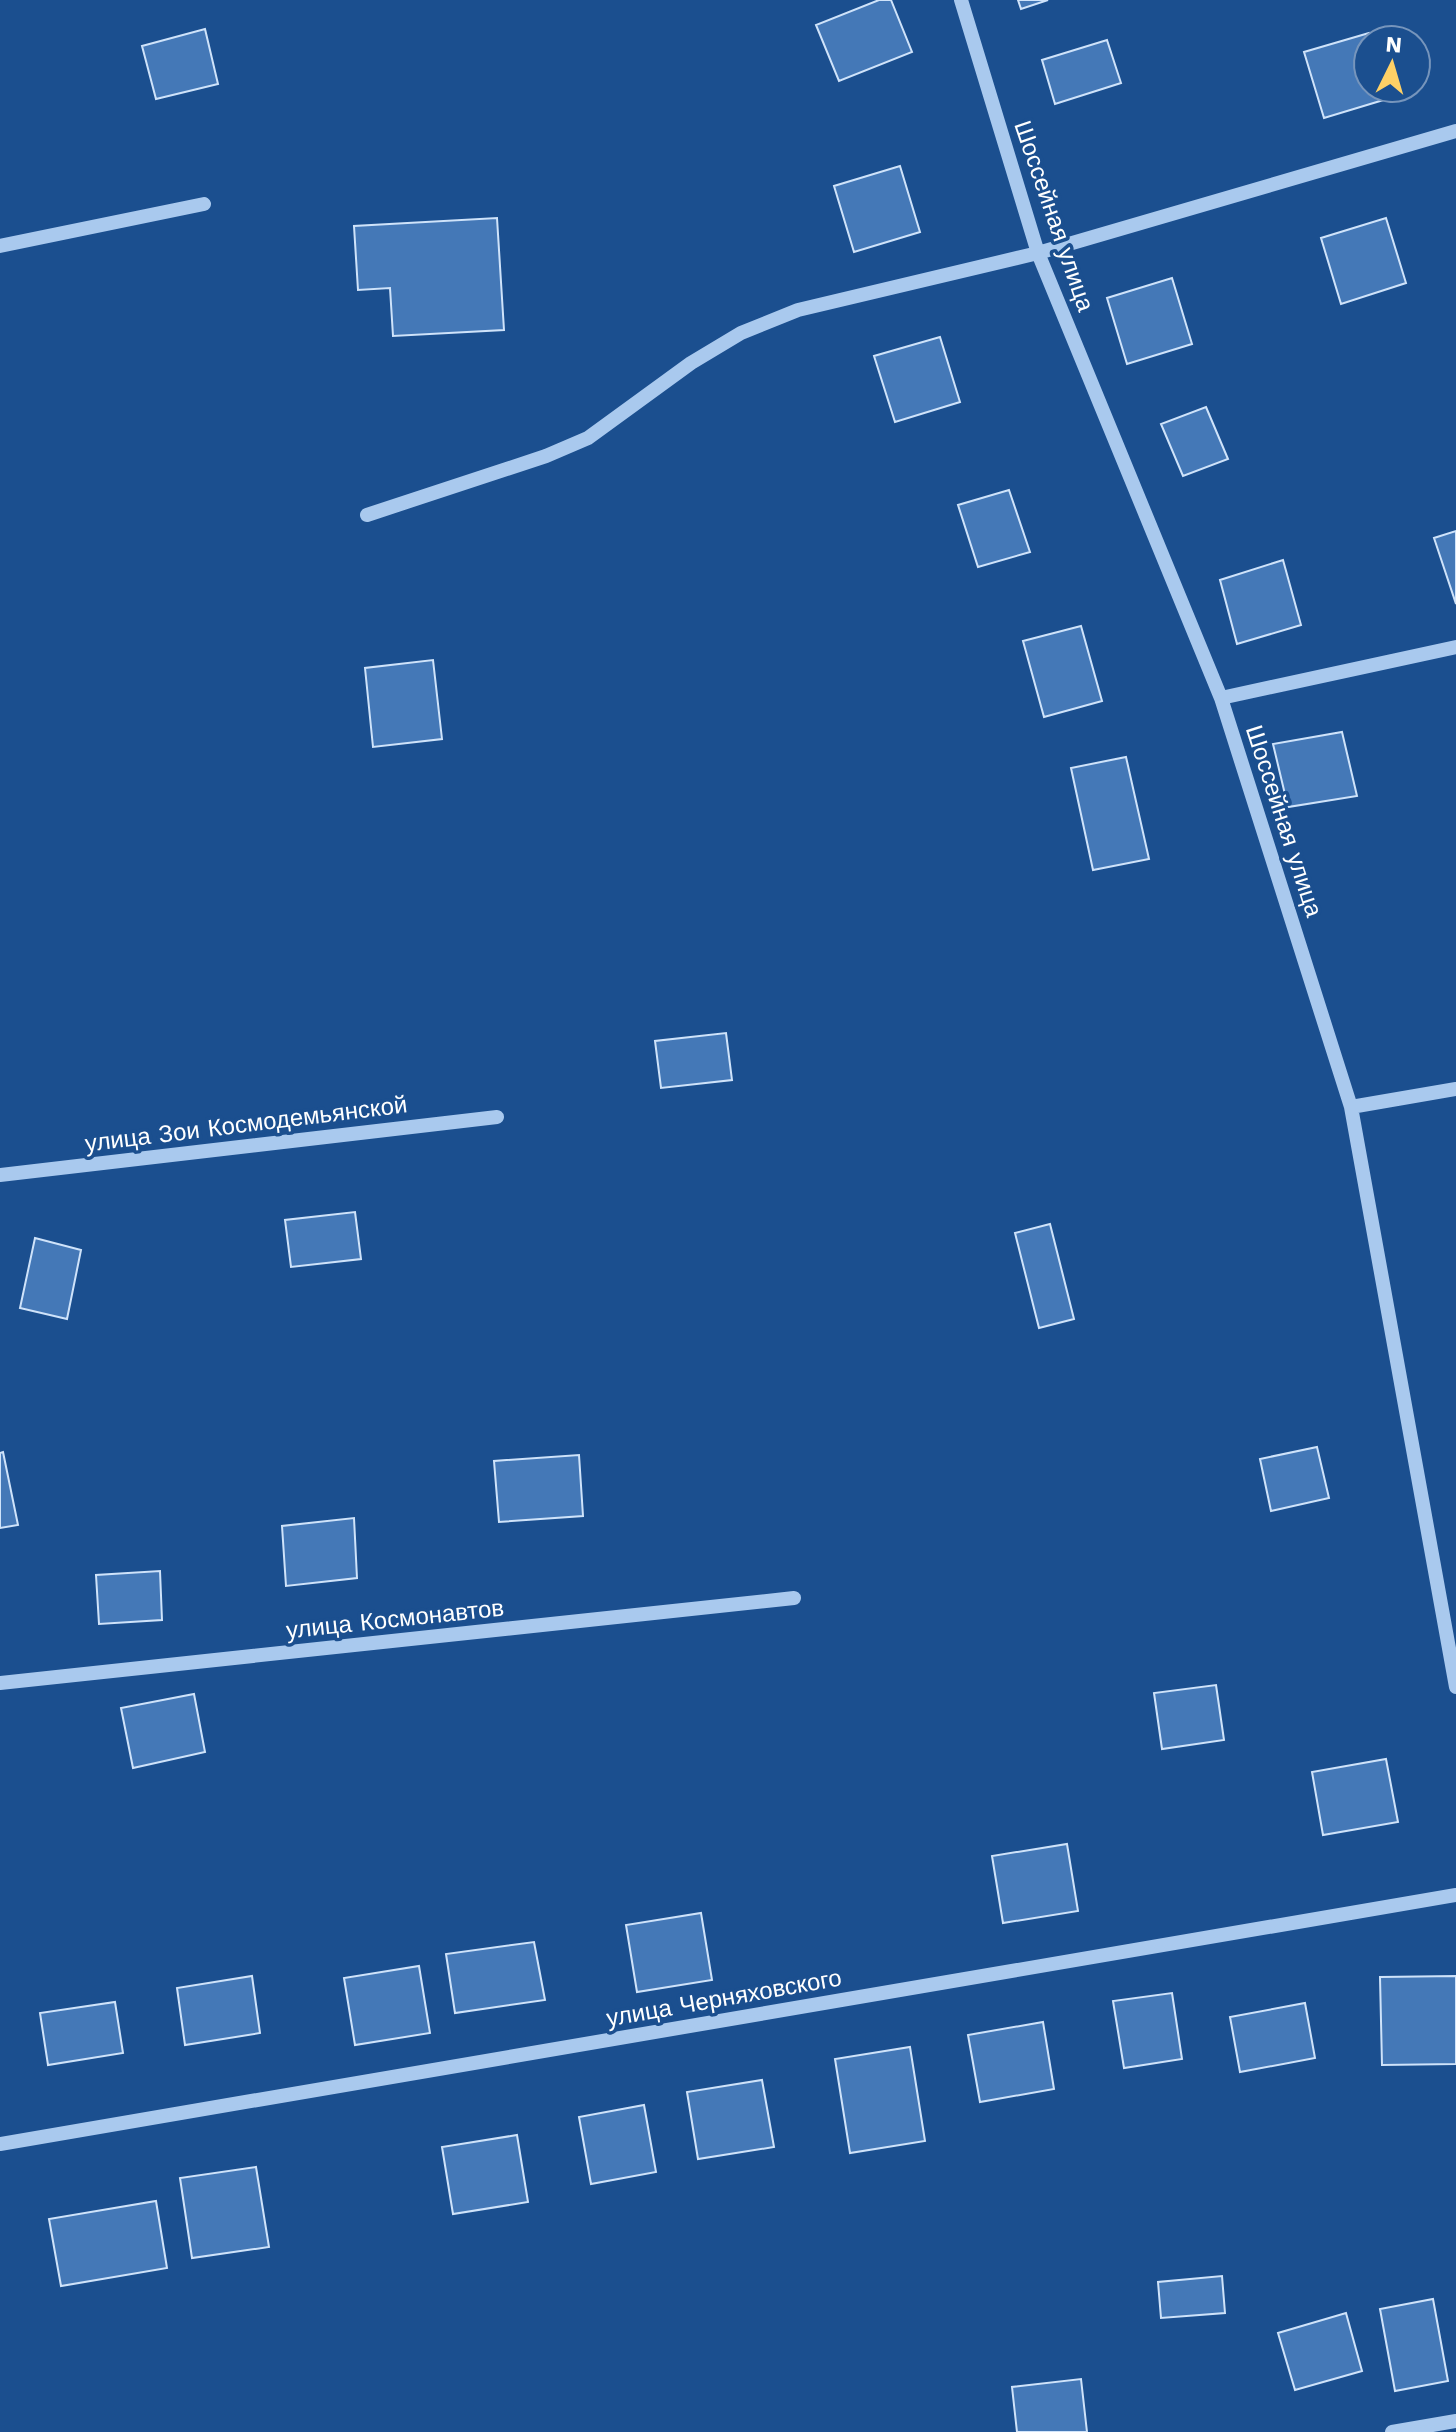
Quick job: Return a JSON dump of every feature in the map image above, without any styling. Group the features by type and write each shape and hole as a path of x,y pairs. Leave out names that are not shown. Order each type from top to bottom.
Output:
{"street":[{"name":"Шоссейная улица","path":"961,0 1038,253 1221,698 1351,1107 1456,1687"},
{"path":"367,515 534,461 588,438 691,363 741,333 798,310 1038,253 1456,131"},
{"path":"0,246 204,204"},
{"path":"1221,698 1456,647"},
{"path":"1351,1107 1456,1089"},
{"name":"улица Зои Космодемьянской","path":"0,1175 497,1117"},
{"name":"улица Космонавтов","path":"0,1683 794,1598"},
{"name":"улица Черняховского","path":"0,2144 1456,1895"},
{"path":"1392,2432 1456,2421"}],"building":[{"path":"879,0 891,0 912,52 839,81 816,25"},
{"path":"1018,0 1048,0 1021,9"},
{"path":"205,29 218,84 156,99 142,46"},
{"path":"1352,38 1352,104 1370,104 1324,118 1304,52"},
{"path":"1107,40 1121,83 1055,104 1042,60"},
{"path":"900,166 920,232 854,252 834,186"},
{"path":"497,218 504,330 393,336 390,288 358,290 354,226"},
{"path":"1386,218 1406,283 1341,304 1321,238"},
{"path":"1172,278 1192,344 1127,364 1107,298"},
{"path":"940,337 960,402 895,422 874,356"},
{"path":"1206,407 1228,459 1183,476 1161,424"},
{"path":"1009,490 1030,552 978,567 958,505"},
{"path":"1456,531 1456,604 1434,538"},
{"path":"1283,560 1301,625 1237,644 1220,580"},
{"path":"1081,626 1102,701 1044,717 1023,641"},
{"path":"433,660 442,739 373,747 365,668"},
{"path":"1342,732 1357,796 1288,807 1273,744"},
{"path":"1126,757 1149,859 1093,870 1071,768"},
{"path":"726,1033 732,1080 661,1088 655,1041"},
{"path":"355,1212 361,1259 291,1267 285,1220"},
{"path":"1050,1224 1074,1319 1039,1328 1015,1233"},
{"path":"35,1238 81,1250 67,1319 20,1308"},
{"path":"1317,1447 1329,1498 1271,1511 1260,1459"},
{"path":"3,1452 18,1525 0,1528 0,1453"},
{"path":"579,1455 583,1516 499,1522 494,1461"},
{"path":"354,1518 357,1578 286,1586 282,1526"},
{"path":"160,1571 162,1620 99,1624 96,1575"},
{"path":"1216,1685 1224,1740 1162,1749 1154,1693"},
{"path":"194,1694 205,1752 133,1768 121,1708"},
{"path":"1386,1759 1398,1822 1323,1835 1312,1772"},
{"path":"1067,1844 1078,1911 1003,1923 992,1856"},
{"path":"701,1913 712,1980 637,1992 626,1925"},
{"path":"534,1942 545,2000 455,2013 446,1954"},
{"path":"419,1966 430,2033 355,2045 344,1978"},
{"path":"252,1976 260,2033 185,2045 177,1988"},
{"path":"1456,1976 1456,2064 1382,2065 1380,1977"},
{"path":"1172,1993 1182,2059 1124,2068 1113,2001"},
{"path":"115,2002 123,2053 48,2065 40,2013"},
{"path":"1305,2003 1315,2058 1240,2072 1230,2017"},
{"path":"1043,2022 1054,2089 980,2102 968,2035"},
{"path":"910,2047 925,2141 850,2153 835,2059"},
{"path":"762,2080 774,2147 698,2159 687,2092"},
{"path":"644,2105 656,2172 591,2184 579,2117"},
{"path":"517,2135 528,2202 453,2214 442,2147"},
{"path":"256,2167 269,2247 192,2258 180,2178"},
{"path":"156,2201 167,2268 61,2286 49,2219"},
{"path":"1222,2276 1225,2313 1161,2318 1158,2282"},
{"path":"1433,2299 1448,2381 1395,2391 1380,2309"},
{"path":"1346,2313 1362,2371 1295,2390 1278,2333"},
{"path":"1081,2379 1087,2432 1017,2432 1012,2387"}]}
